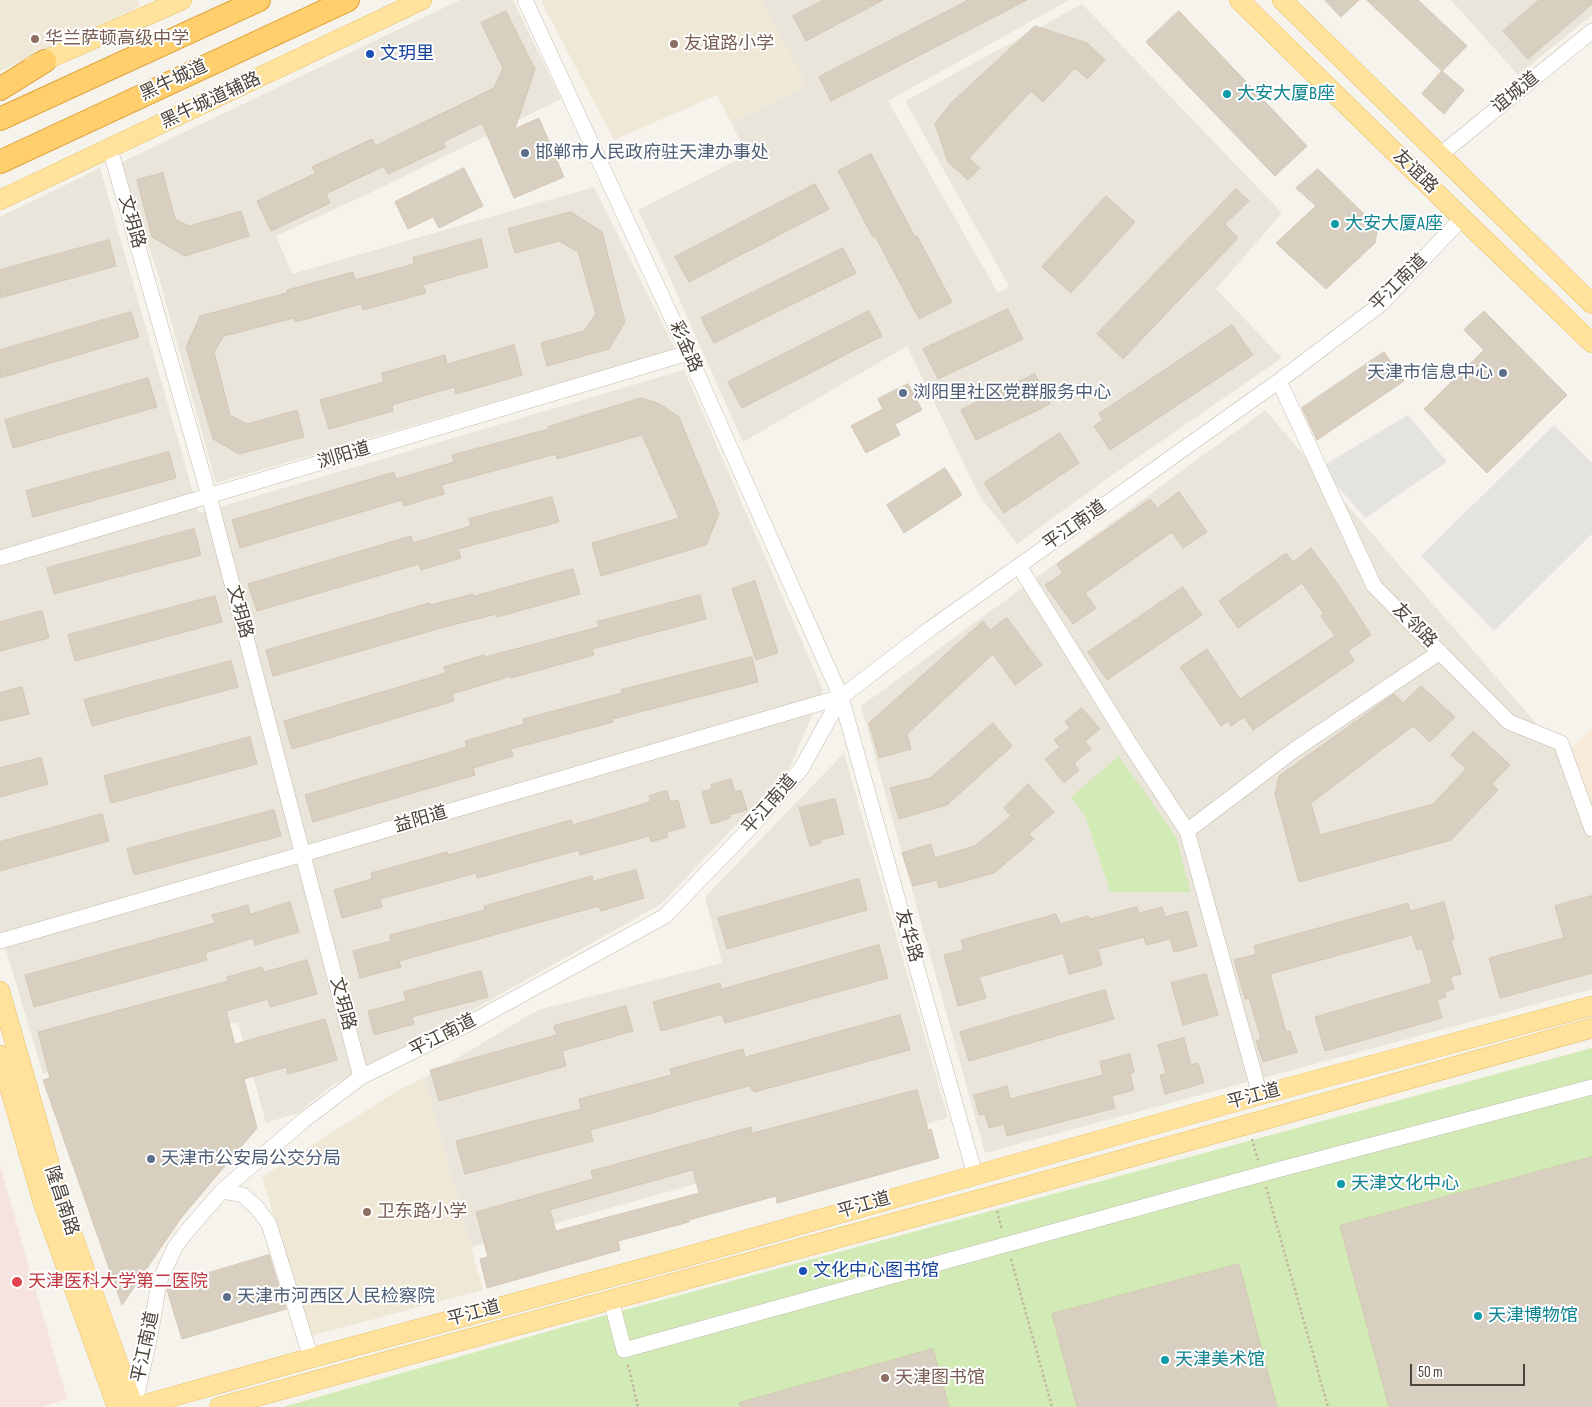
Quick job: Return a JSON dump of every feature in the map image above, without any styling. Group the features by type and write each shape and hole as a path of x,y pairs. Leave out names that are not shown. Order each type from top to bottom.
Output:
{"highway":[{"path":"0,119 260,0"},
{"name":"黑牛城道","path":"0,162 348,0"},
{"path":"0,89 45,61"}],"main road":[{"path":"0,80 182,0"},
{"name":"黑牛城道辅路","path":"0,200 422,0"},
{"name":"友谊路","path":"1239,0 1592,343"},
{"name":"友谊路","path":"1282,0 1592,304"},
{"name":"隆昌南路","path":"0,991 60,1200 134,1407"},
{"name":"平江道","path":"134,1407 696,1254 1260,1095 1592,1006"},
{"name":"平江道","path":"219,1407 992,1196 1592,1028"},
{"name":"隆昌南路","path":"0,1055 42,1203 116,1407"}],"street":[{"name":"彩金路","path":"525,0 688,353 841,697"},
{"name":"谊城道","path":"1440,155 1592,31"},
{"name":"文玥路","path":"110,148 209,496 362,1077"},
{"name":"平江南道","path":"134,1407 151,1331 159,1282 175,1247 222,1191 304,1120 362,1077 472,1022 665,916 749,830 802,770 841,697 922,635 1280,381 1381,304 1462,218"},
{"name":"浏阳道","path":"0,558 688,353"},
{"name":"友邻路","path":"1280,381 1374,586 1509,722 1561,742 1592,829"},
{"path":"1019,566 1131,746 1187,831 1260,1095"},
{"path":"1187,831 1294,750 1440,652"},
{"name":"益阳道","path":"0,941 841,697"},
{"name":"友华路","path":"841,697 975,1175"},
{"path":"611,1300 624,1350 1262,1174 1592,1088"},
{"path":"222,1191 243,1194 269,1224 310,1358"}],"path":[{"path":"1248,1125 1328,1407"},
{"path":"992,1196 1052,1407"},
{"path":"624,1350 638,1407"}],"shaded area":[{"name":"华兰萨顿高级中学","path":"0,0 137,0 140,6 0,71"},
{"path":"460,0 513,0 561,99 372,192 276,236 292,274 594,187 675,349 216,483 158,274 120,163"},
{"name":"友谊路小学","path":"543,0 762,0 807,85 731,122 717,95 614,140 542,3"},
{"path":"762,0 1069,0 888,101 998,293 1009,286 905,101 1082,4 1282,213 1216,289 1282,358 1115,473 1017,544 979,495 907,346 743,442 638,210 747,155 731,122 806,85"},
{"path":"1451,0 1592,0 1592,15 1518,75"},
{"path":"100,168 199,513 684,370 823,690 789,769 661,904 428,1035 331,1086 298,1113 266,1123 238,1023 223,1024 43,1074 0,930 0,217"},
{"path":"1265,410 1561,752 1592,841 1592,989 985,1153 861,706"},
{"path":"1408,415 1447,462 1365,518 1321,467"},
{"path":"1554,425 1592,463 1592,534 1494,631 1421,556"},
{"path":"1592,728 1592,811 1570,750"},
{"path":"844,753 948,1118 692,1185 471,1247 424,1078 538,1010 722,963 705,897"},
{"name":"卫东路小学","path":"424,1078 483,1290 310,1336 262,1177 400,1089"},
{"name":"天津医科大学第二医院","path":"0,1165 67,1399 41,1407 0,1407"}],"green space":[{"path":"1119,756 1176,837 1191,892 1110,892 1085,815 1071,797"},
{"name":"天津文化中心","path":"1592,1048 1592,1407 283,1407 588,1320"}],"building":[{"path":"824,0 883,0 806,41 793,16"},
{"path":"969,0 1027,0 831,101 819,77"},
{"path":"1325,0 1359,0 1341,17"},
{"path":"1367,0 1418,0 1467,46 1442,71"},
{"path":"1539,0 1592,0 1592,4 1528,59 1503,31"},
{"path":"506,11 535,69 515,129 539,118 564,177 514,198 482,123 443,142 446,147 388,174 384,166 326,194 330,203 271,231 257,201 316,173 312,167 372,139 375,146 494,88 503,68 481,23"},
{"name":"大安大厦B座","path":"1179,11 1307,146 1275,176 1146,42"},
{"path":"1035,26 1087,43 1105,60 1087,79 1075,68 1043,102 1031,91 969,158 980,168 968,180 948,162 935,124 951,103"},
{"path":"1442,71 1464,90 1444,114 1422,94"},
{"path":"871,154 952,302 919,319 838,171"},
{"path":"464,168 483,206 439,228 433,217 408,229 395,202"},
{"name":"大安大厦A座","path":"1318,169 1368,218 1377,230 1375,243 1326,289 1276,243 1316,206 1296,188"},
{"path":"163,173 175,219 189,226 241,211 249,236 185,256 152,237 137,180"},
{"path":"815,184 829,209 689,282 675,257"},
{"path":"1236,189 1249,201 1225,224 1238,238 1123,359 1097,334"},
{"path":"1106,196 1135,222 1071,293 1042,267"},
{"path":"571,212 602,232 625,322 609,349 547,366 541,343 584,331 596,314 578,252 559,241 515,253 508,229"},
{"path":"481,239 488,267 423,285 426,293 363,310 361,304 295,322 294,318 224,336 214,352 230,415 247,424 297,410 304,437 239,454 213,439 186,347 200,316 287,293 287,290 353,272 355,280 414,264 413,258"},
{"path":"109,240 116,266 0,298 0,270"},
{"path":"843,248 856,273 714,343 701,318"},
{"path":"1008,309 1023,339 938,379 923,349"},
{"path":"869,311 882,336 742,408 728,382"},
{"name":"天津市信息中心","path":"1484,311 1567,395 1487,473 1424,409 1484,350 1464,330"},
{"path":"131,312 139,337 0,378 0,350"},
{"path":"1232,325 1253,355 1110,450 1094,426 1103,420 1099,414"},
{"path":"514,345 522,375 456,394 454,387 392,405 393,411 329,429 320,400 384,382 382,373 445,355 447,364"},
{"path":"1384,352 1404,381 1317,440 1302,408"},
{"path":"1035,374 1050,404 976,440 961,410"},
{"path":"148,378 157,407 13,448 5,420"},
{"path":"908,384 922,410 895,424 900,435 866,453 851,426 883,409 878,399"},
{"path":"641,398 660,404 679,417 719,514 706,545 601,576 592,543 679,518 642,435 557,459 556,454 442,485 444,494 404,506 402,500 240,548 232,520 394,472 396,479 454,462 452,455 549,429 548,427"},
{"path":"1060,433 1079,463 1004,513 984,483"},
{"path":"169,452 176,478 33,517 26,491"},
{"path":"945,468 962,495 904,533 887,505"},
{"path":"1179,492 1207,532 1183,548 1172,532 1085,593 1096,608 1073,624 1045,585 1063,573 1057,564 1150,499 1157,508"},
{"path":"552,497 559,522 458,549 461,558 421,570 419,564 257,611 248,584 411,536 413,543 471,526 469,519"},
{"path":"194,529 201,555 54,594 47,568"},
{"path":"1311,548 1371,635 1348,651 1354,661 1253,730 1244,717 1231,726 1228,721 1221,726 1180,667 1207,649 1240,699 1335,636 1321,616 1324,614 1302,583 1238,628 1219,601 1286,553 1293,562"},
{"path":"573,569 580,594 497,617 497,614 448,626 273,676 266,650 429,603 430,605 473,594 474,596"},
{"path":"755,581 778,653 756,660 732,589"},
{"path":"1183,587 1202,615 1107,680 1088,652"},
{"path":"700,595 706,619 592,649 594,655 511,678 511,676 452,694 454,701 292,749 284,721 446,673 444,667 484,655 485,657 599,627 597,622"},
{"path":"215,596 222,622 75,661 68,635"},
{"path":"42,611 49,638 0,651 0,622"},
{"path":"1007,618 1042,665 1015,685 993,654 907,734 911,749 879,758 869,723 983,621 990,630"},
{"path":"752,657 758,682 612,719 613,722 511,749 513,756 473,768 475,775 313,822 305,795 467,747 465,741 524,724 523,719 622,693 621,690"},
{"path":"231,661 238,687 92,726 84,700"},
{"path":"1421,686 1455,717 1430,742 1413,726 1311,803 1320,835 1433,804 1466,769 1451,755 1473,731 1510,765 1492,784 1498,790 1451,840 1299,882 1275,794 1279,776 1394,694 1403,703"},
{"path":"22,687 29,714 0,721 0,693"},
{"path":"1082,708 1100,729 1085,741 1091,749 1074,763 1079,770 1064,783 1045,759 1060,747 1054,740 1070,728 1065,722"},
{"path":"993,723 1012,746 947,805 899,819 890,788 930,778"},
{"path":"250,737 257,764 111,803 104,776"},
{"path":"41,758 48,784 0,797 0,768"},
{"path":"731,779 735,792 741,790 747,810 729,815 730,818 711,824 702,792 712,789 711,785"},
{"path":"1028,784 1054,812 1029,834 1034,839 994,873 939,888 937,880 913,886 902,853 931,844 935,858 975,846 1011,816 1004,808"},
{"path":"667,791 670,802 678,800 685,827 667,832 668,837 651,842 649,836 580,855 579,850 477,878 476,873 380,899 382,907 342,918 334,890 372,879 371,873 447,852 448,855 571,820 573,825 640,805 651,801 649,796"},
{"path":"835,799 844,834 821,840 821,843 810,846 799,808"},
{"path":"274,810 281,836 134,875 127,849"},
{"path":"102,814 109,841 0,871 0,842"},
{"path":"636,870 644,898 601,911 599,906 399,961 401,967 360,978 353,951 391,941 390,935 485,910 484,906 592,876 593,881"},
{"path":"859,879 867,910 727,949 718,918"},
{"path":"1592,896 1592,973 1500,998 1489,958 1564,938 1555,906"},
{"path":"290,902 299,932 255,945 253,938 205,953 207,960 34,1007 25,975 215,923 212,915 248,905 250,914"},
{"path":"1444,902 1454,939 1451,940 1461,974 1450,977 1454,989 1445,992 1446,997 1437,1000 1442,1018 1325,1051 1315,1017 1432,983 1422,948 1417,950 1412,935 1270,974 1286,1032 1290,1031 1297,1052 1263,1062 1256,1041 1261,1039 1249,998 1245,999 1234,960 1256,954 1254,946 1408,903 1410,911"},
{"path":"1137,907 1139,913 1162,907 1165,917 1187,911 1197,946 1174,952 1170,939 1146,945 1144,937 1098,949 1102,965 1069,974 1063,953 979,977 986,998 958,1006 944,955 964,950 961,940 1056,914 1060,924 1088,916 1089,919"},
{"path":"879,945 888,978 725,1023 722,1014 661,1031 653,1002 720,983 721,989"},
{"name":"天津市公安局公交分局","path":"307,960 317,994 270,1007 268,999 226,1011 235,1044 325,1019 337,1060 288,1074 286,1067 244,1079 257,1128 181,1218 122,1305 43,1080 50,1078 38,1032 228,981 227,977 262,967 264,972"},
{"path":"481,971 488,997 412,1017 414,1024 374,1035 368,1011 406,1001 404,992"},
{"path":"1206,974 1218,1015 1183,1025 1171,983"},
{"path":"1105,990 1114,1019 969,1061 960,1032"},
{"path":"626,1006 633,1031 562,1051 566,1066 439,1101 430,1070 557,1035 554,1026"},
{"path":"900,1015 910,1050 754,1092 749,1086 660,1110 590,1130 593,1141 465,1174 456,1141 581,1109 579,1099 672,1075 670,1069 743,1049 745,1057"},
{"path":"1184,1038 1191,1065 1198,1063 1204,1083 1165,1094 1160,1075 1166,1074 1158,1045"},
{"path":"1130,1054 1134,1072 1130,1074 1134,1090 1112,1096 1115,1108 1007,1136 1004,1124 989,1128 985,1114 979,1115 974,1095 1007,1086 1010,1099 1103,1075 1100,1062"},
{"path":"917,1090 928,1130 931,1129 939,1158 777,1203 776,1196 689,1220 689,1222 618,1241 620,1250 487,1288 480,1259 488,1257 476,1212 593,1179 591,1171 751,1127 752,1133","holes":["693,1170 699,1193 556,1231 550,1210"]},
{"name":"天津博物馆","path":"1592,1157 1592,1407 1389,1407 1340,1226"},
{"name":"天津市河西区人民检察院","path":"269,1255 286,1309 182,1339 167,1290 168,1285"},
{"name":"天津美术馆","path":"1239,1264 1277,1407 1077,1407 1052,1314"},
{"name":"天津图书馆","path":"933,1349 949,1407 740,1407 739,1403"}],"place":[{"name":"华兰萨顿高级中学","path":"35,39"},
{"name":"友谊路小学","path":"674,44"},
{"name":"文玥里","path":"370,54"},
{"name":"大安大厦B座","path":"1227,94"},
{"name":"邯郸市人民政府驻天津办事处","path":"525,153"},
{"name":"大安大厦A座","path":"1335,224"},
{"name":"天津市信息中心","path":"1503,373"},
{"name":"浏阳里社区党群服务中心","path":"903,393"},
{"name":"天津市公安局公交分局","path":"151,1159"},
{"name":"天津文化中心","path":"1341,1184"},
{"name":"卫东路小学","path":"367,1212"},
{"name":"文化中心图书馆","path":"803,1271"},
{"name":"天津医科大学第二医院","path":"17,1282"},
{"name":"天津市河西区人民检察院","path":"227,1297"},
{"name":"天津博物馆","path":"1478,1316"},
{"name":"天津美术馆","path":"1165,1360"},
{"name":"天津图书馆","path":"885,1378"}]}
